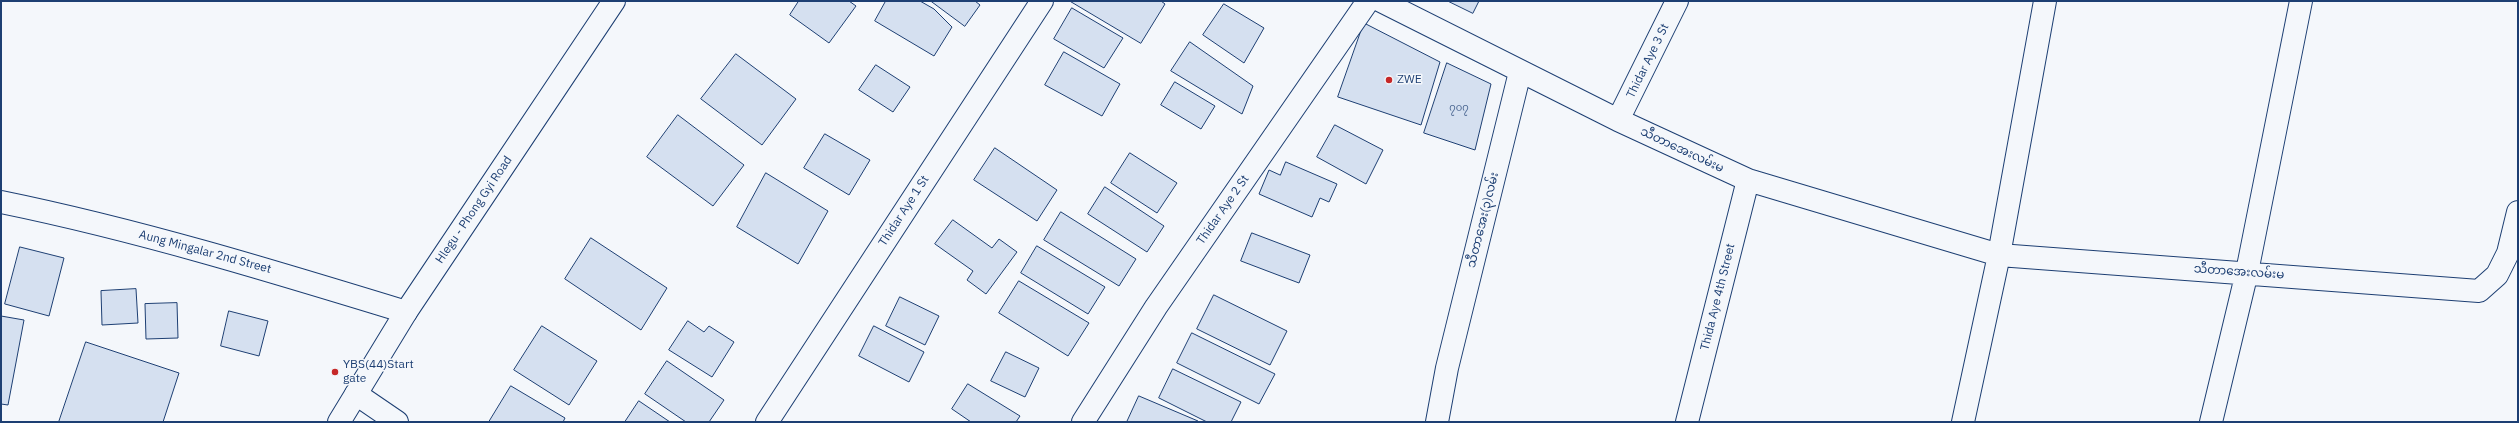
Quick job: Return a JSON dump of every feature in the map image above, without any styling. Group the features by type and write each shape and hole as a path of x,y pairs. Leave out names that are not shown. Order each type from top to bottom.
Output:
{"street":[{"name":"Hlegu - Phong Gyi Road","path":"339,422 406,312 614,1"},
{"name":"Thidar Aye 1 St","path":"767,422 1042,1"},
{"name":"Thidar Aye 2 St","path":"1083,422 1156,307 1368,1"},
{"name":"သီတာအေးလမ်းမ","path":"1381,1 1618,120 1748,180 1999,255 2247,272 2479,291 2497,275 2508,253 2518,212"},
{"name":"Thidar Aye 3 St","path":"1618,120 1677,1"},
{"path":"1963,422 1999,255 2045,1"},
{"path":"2211,422 2247,272 2301,1"},
{"name":"သီတာအေး(၃)လမ်း","path":"1436,422 1446,368 1520,72"},
{"name":"Thida Aye 4th Street","path":"1688,418 1748,180"},
{"name":"Aung Mingalar 2nd Street","path":"1,202 56,213 218,254 406,312"},
{"path":"356,394 397,422"}],"building":[{"path":"799,1 849,1 856,6 829,43 790,15"},
{"path":"886,1 920,1 934,9 952,27 934,56 875,21"},
{"path":"931,1 975,1 980,5 965,26"},
{"path":"1070,1 1161,1 1165,4 1141,43"},
{"path":"1448,1 1479,1 1473,13"},
{"path":"1224,4 1264,28 1244,63 1203,35"},
{"path":"1072,8 1123,38 1104,68 1054,39"},
{"name":"ZWE","path":"1364,23 1440,62 1421,125 1338,97"},
{"path":"1190,42 1253,86 1242,114 1171,71"},
{"path":"1064,52 1120,84 1102,116 1045,85"},
{"path":"736,54 796,99 762,145 701,99"},
{"name":"ZWE","path":"1447,63 1491,84 1475,150 1424,133"},
{"path":"876,65 910,87 893,112 859,90"},
{"path":"1175,82 1215,106 1201,129 1161,105"},
{"path":"678,115 744,165 713,206 647,157"},
{"path":"1335,125 1383,150 1366,184 1317,157"},
{"path":"825,134 870,160 849,195 804,168"},
{"path":"995,148 1057,190 1037,221 974,180"},
{"path":"1130,153 1177,183 1157,213 1111,183"},
{"path":"1286,162 1337,184 1329,202 1320,198 1312,217 1259,194 1269,170 1280,175"},
{"path":"766,173 828,211 798,264 737,227"},
{"path":"1105,187 1164,226 1147,252 1088,214"},
{"path":"1061,212 1136,259 1119,286 1044,240"},
{"path":"953,220 992,248 999,239 1017,252 986,294 967,280 973,271 935,244"},
{"path":"1252,233 1310,255 1299,283 1241,261"},
{"path":"591,238 667,288 641,330 565,279"},
{"path":"1037,246 1105,287 1088,314 1021,273"},
{"path":"20,247 64,258 49,316 5,304"},
{"path":"1019,281 1089,323 1068,356 999,313"},
{"path":"136,289 138,323 102,325 101,291"},
{"path":"1214,295 1287,331 1270,365 1197,329"},
{"path":"900,297 939,316 925,345 886,326"},
{"path":"177,303 178,338 146,339 145,304"},
{"path":"229,311 268,321 259,356 221,346"},
{"path":"1,316 24,320 8,405 1,404"},
{"path":"688,321 704,332 709,326 734,342 712,377 669,350"},
{"path":"542,326 597,361 569,405 514,370"},
{"path":"874,326 924,352 909,382 859,356"},
{"path":"1192,333 1275,374 1259,404 1177,363"},
{"path":"86,342 179,373 163,422 59,422"},
{"path":"1006,352 1039,368 1025,397 991,381"},
{"path":"667,361 724,400 709,422 686,422 645,394"},
{"path":"1173,369 1241,402 1231,422 1207,422 1159,398"},
{"path":"968,384 1020,416 1016,422 971,422 952,409"},
{"path":"511,386 565,418 563,422 489,422"},
{"path":"1139,396 1198,421 1127,422"},
{"path":"639,401 670,422 625,422"}],"place":[{"name":"ZWE","path":"1389,80"},
{"name":"YBS(44)Start gate","path":"335,372"}]}
